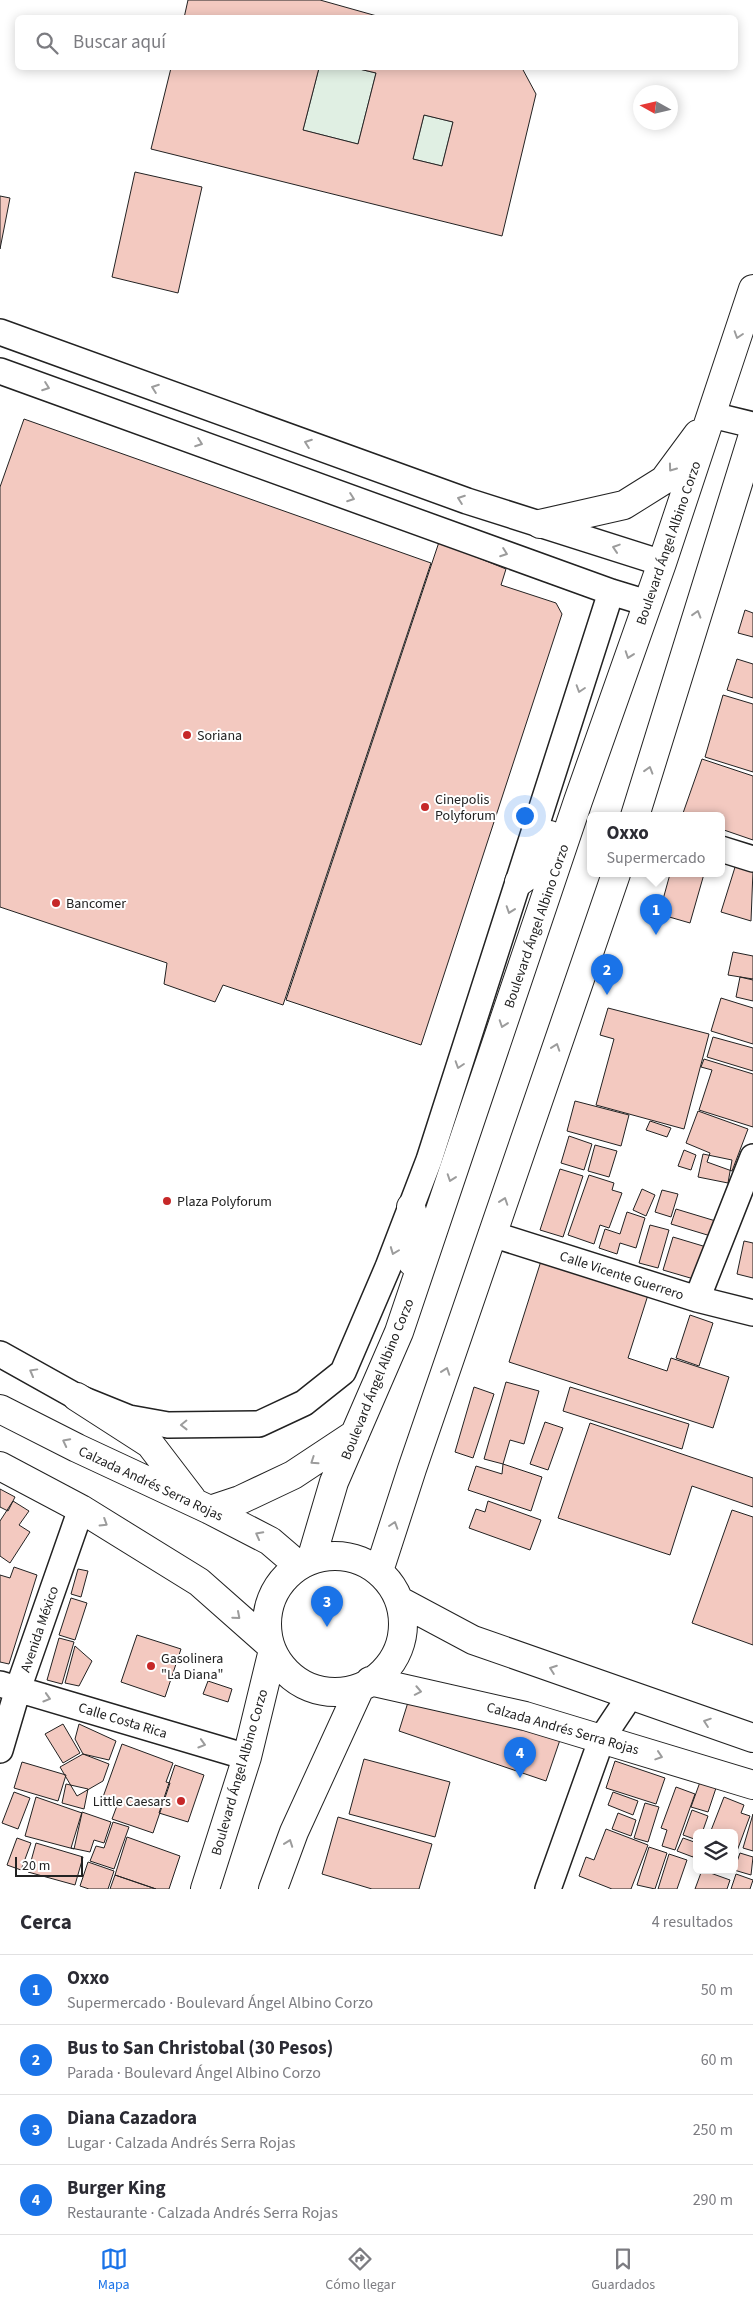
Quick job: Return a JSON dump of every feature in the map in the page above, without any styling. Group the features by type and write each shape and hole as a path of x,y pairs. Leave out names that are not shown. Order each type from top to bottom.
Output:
{"main road":[{"name":"Boulevard Ángel Albino Corzo","path":"304,1562 334,1482 408,1307 578,801 662,563 753,289"},
{"path":"540,524 624,505 664,480 712,415"},
{"path":"636,812 753,435"},
{"path":"519,882 530,875 538,866 558,816 563,809 578,801"},
{"path":"379,1571 412,1468 615,877"},
{"path":"408,1307 406,1285 418,1235 411,1207"},
{"path":"77,1397 150,1444 202,1506 240,1500 293,1475 355,1434"},
{"name":"Calzada Andrés Serra Rojas","path":"0,1409 77,1448 202,1506 270,1541 304,1562"},
{"path":"0,1466 81,1509 199,1582 270,1648 279,1665 297,1683 322,1693 348,1693 364,1686 394,1661 404,1632 400,1600 384,1575 362,1561 338,1555 304,1562 274,1591 268,1615 270,1648"},
{"path":"400,1600 473,1640 753,1738"},
{"name":"Boulevard Ángel Albino Corzo","path":"205,1889 247,1757 270,1648"},
{"path":"273,1889 294,1832 364,1686"},
{"name":"Calzada Andrés Serra Rojas","path":"364,1686 516,1714 602,1738 753,1785"}],"street":[{"path":"0,332 467,501 662,563"},
{"path":"0,370 611,592 647,603"},
{"path":"712,415 753,425"},
{"path":"0,1354 77,1397 129,1418 168,1425 259,1424 304,1403 343,1372 388,1267 429,1160 611,592"},
{"path":"725,850 753,859"},
{"path":"698,1299 753,1157"},
{"name":"Calle Vicente Guerrero","path":"492,1234 698,1299 753,1313"},
{"name":"Avenida México","path":"0,1750 9,1686 81,1509"},
{"name":"Calle Costa Rica","path":"9,1686 247,1757"},
{"path":"549,1889 602,1738 630,1696"}],"green space":[{"path":"318,70 363,70 376,73 358,144 303,130"},
{"path":"424,115 453,122 442,166 413,159"}],"building":[{"path":"188,0 320,0 373,15 185,15"},
{"path":"171,70 318,70 303,130 358,144 376,73 363,70 523,70 536,94 502,236 151,149","holes":["424,115 453,122 442,166 413,159"]},
{"path":"135,172 202,187 178,293 112,277"},
{"path":"0,196 10,198 0,249"},
{"name":"Soriana","path":"24,419 431,563 283,1005 223,985 215,1002 164,984 167,963 0,907 0,487"},
{"name":"Cinepolis Polyforum","path":"439,542 506,569 501,585 556,603 562,614 421,1045 286,1000"},
{"path":"745,610 753,613 753,637 738,633"},
{"path":"737,659 753,664 753,698 727,690"},
{"path":"723,695 753,704 753,772 705,757"},
{"path":"702,759 753,776 753,840 725,830 725,812 683,812"},
{"path":"736,864 753,870 751,921 721,912"},
{"path":"669,877 703,877 690,923 659,914"},
{"path":"733,952 753,956 753,979 728,975"},
{"path":"740,977 753,980 753,1001 736,997"},
{"path":"721,998 753,1008 753,1044 711,1031"},
{"path":"608,1008 709,1034 684,1129 596,1105 614,1039 600,1035"},
{"path":"713,1037 753,1048 753,1071 707,1057"},
{"path":"704,1059 753,1074 753,1127 699,1110 712,1070 701,1067"},
{"path":"575,1101 629,1115 621,1146 567,1131"},
{"path":"698,1111 748,1129 732,1171 707,1162 710,1153 686,1143"},
{"path":"650,1121 671,1128 667,1137 646,1130"},
{"path":"569,1136 592,1144 584,1170 561,1163"},
{"path":"595,1145 617,1151 609,1177 588,1171"},
{"path":"684,1150 696,1155 691,1170 678,1166"},
{"path":"703,1154 732,1160 728,1183 698,1177"},
{"path":"560,1169 583,1176 563,1237 540,1230"},
{"path":"589,1175 614,1183 612,1190 622,1193 609,1228 600,1225 594,1244 568,1235"},
{"path":"642,1189 655,1195 646,1216 633,1210"},
{"path":"662,1190 678,1194 671,1217 655,1212"},
{"path":"676,1209 719,1222 714,1237 671,1224"},
{"path":"627,1212 645,1218 636,1248 620,1243 617,1254 599,1248 605,1229 620,1234"},
{"path":"650,1225 669,1230 658,1268 639,1263"},
{"path":"673,1237 713,1249 704,1282 663,1270"},
{"path":"744,1241 753,1243 753,1278 737,1274"},
{"path":"541,1261 648,1295 628,1358 667,1371 671,1358 729,1377 713,1428 509,1362"},
{"path":"690,1315 713,1323 699,1366 676,1358"},
{"path":"506,1382 539,1391 524,1444 510,1440 503,1464 484,1459"},
{"path":"474,1387 494,1394 473,1458 455,1452"},
{"path":"570,1387 689,1424 682,1449 563,1411"},
{"path":"545,1422 563,1428 548,1470 530,1464"},
{"path":"590,1423 753,1478 753,1507 692,1486 670,1555 558,1518"},
{"path":"503,1464 542,1477 531,1511 468,1490 476,1466 502,1474"},
{"path":"0,1489 15,1497 8,1511 0,1507"},
{"path":"13,1501 29,1511 19,1525 30,1532 10,1563 0,1556 0,1521"},
{"path":"488,1501 541,1520 530,1550 469,1528 476,1509 485,1512"},
{"path":"732,1510 753,1517 753,1645 692,1623"},
{"path":"14,1567 37,1575 9,1664 0,1662 0,1575 10,1578"},
{"path":"78,1569 88,1571 81,1597 71,1594"},
{"path":"71,1598 87,1603 75,1640 59,1635"},
{"name":"Gasolinera \"La Diana\"","path":"137,1635 181,1649 165,1697 121,1682"},
{"path":"59,1638 74,1642 62,1684 47,1680"},
{"path":"75,1646 92,1661 79,1686 65,1683"},
{"path":"208,1681 232,1689 228,1702 203,1694"},
{"path":"409,1699 562,1734 546,1781 399,1731"},
{"path":"63,1724 80,1753 63,1763 45,1734"},
{"path":"79,1724 116,1741 109,1760 83,1754 75,1739"},
{"path":"122,1744 173,1763 166,1782 170,1783 153,1833 112,1819 118,1803 103,1797"},
{"path":"83,1754 109,1764 103,1781 77,1796 60,1767"},
{"path":"364,1759 450,1782 435,1837 349,1814"},
{"path":"615,1761 665,1778 656,1804 606,1788"},
{"path":"22,1762 66,1775 58,1801 14,1788"},
{"path":"175,1765 204,1775 188,1822 159,1813"},
{"path":"700,1782 716,1788 708,1812 691,1807"},
{"path":"66,1784 88,1789 84,1809 62,1803"},
{"path":"676,1787 695,1794 675,1850 662,1846 667,1830 661,1828"},
{"path":"14,1792 30,1798 18,1829 2,1823"},
{"path":"613,1792 638,1801 633,1815 608,1805"},
{"path":"36,1797 82,1813 74,1849 25,1836"},
{"path":"724,1797 744,1805 741,1813 750,1816 738,1848 738,1829 712,1829"},
{"path":"645,1803 659,1807 648,1842 634,1838"},
{"path":"692,1810 708,1816 703,1829 693,1829 693,1839 683,1835"},
{"path":"82,1812 111,1822 104,1843 94,1840 90,1852 71,1848"},
{"path":"618,1813 636,1820 631,1836 612,1829"},
{"path":"753,1814 753,1851 743,1848"},
{"path":"338,1817 432,1844 419,1889 372,1889 322,1874"},
{"path":"113,1822 129,1827 114,1869 90,1861 96,1846 104,1848"},
{"path":"606,1829 648,1845 631,1889 612,1889 579,1876 586,1857 594,1860"},
{"path":"127,1837 180,1856 169,1889 156,1889 115,1875"},
{"path":"17,1838 31,1843 21,1870 7,1865"},
{"path":"683,1838 693,1842 693,1857 677,1851"},
{"path":"36,1843 83,1857 75,1885 28,1872"},
{"path":"649,1847 667,1853 655,1889 637,1885"},
{"path":"740,1853 753,1857 751,1875 738,1871"},
{"path":"669,1854 687,1860 677,1889 658,1889"},
{"path":"88,1862 114,1871 108,1889 89,1889 80,1886"},
{"path":"701,1874 713,1874 730,1880 727,1889 695,1889"},
{"path":"736,1874 753,1880 750,1889 731,1889"},
{"path":"115,1875 156,1889 110,1889"}],"place":[{"name":"Soriana","path":"187,735"},
{"name":"Cinepolis Polyforum","path":"425,807"},
{"name":"Bancomer","path":"56,903"},
{"name":"Oxxo","path":"656,935"},
{"name":"Bus to San Christobal (30 Pesos)","path":"607,995"},
{"name":"Plaza Polyforum","path":"167,1201"},
{"name":"Diana Cazadora","path":"327,1627"},
{"name":"Gasolinera \"La Diana\"","path":"151,1666"},
{"name":"Burger King","path":"520,1778"},
{"name":"Little Caesars","path":"181,1801"}]}
